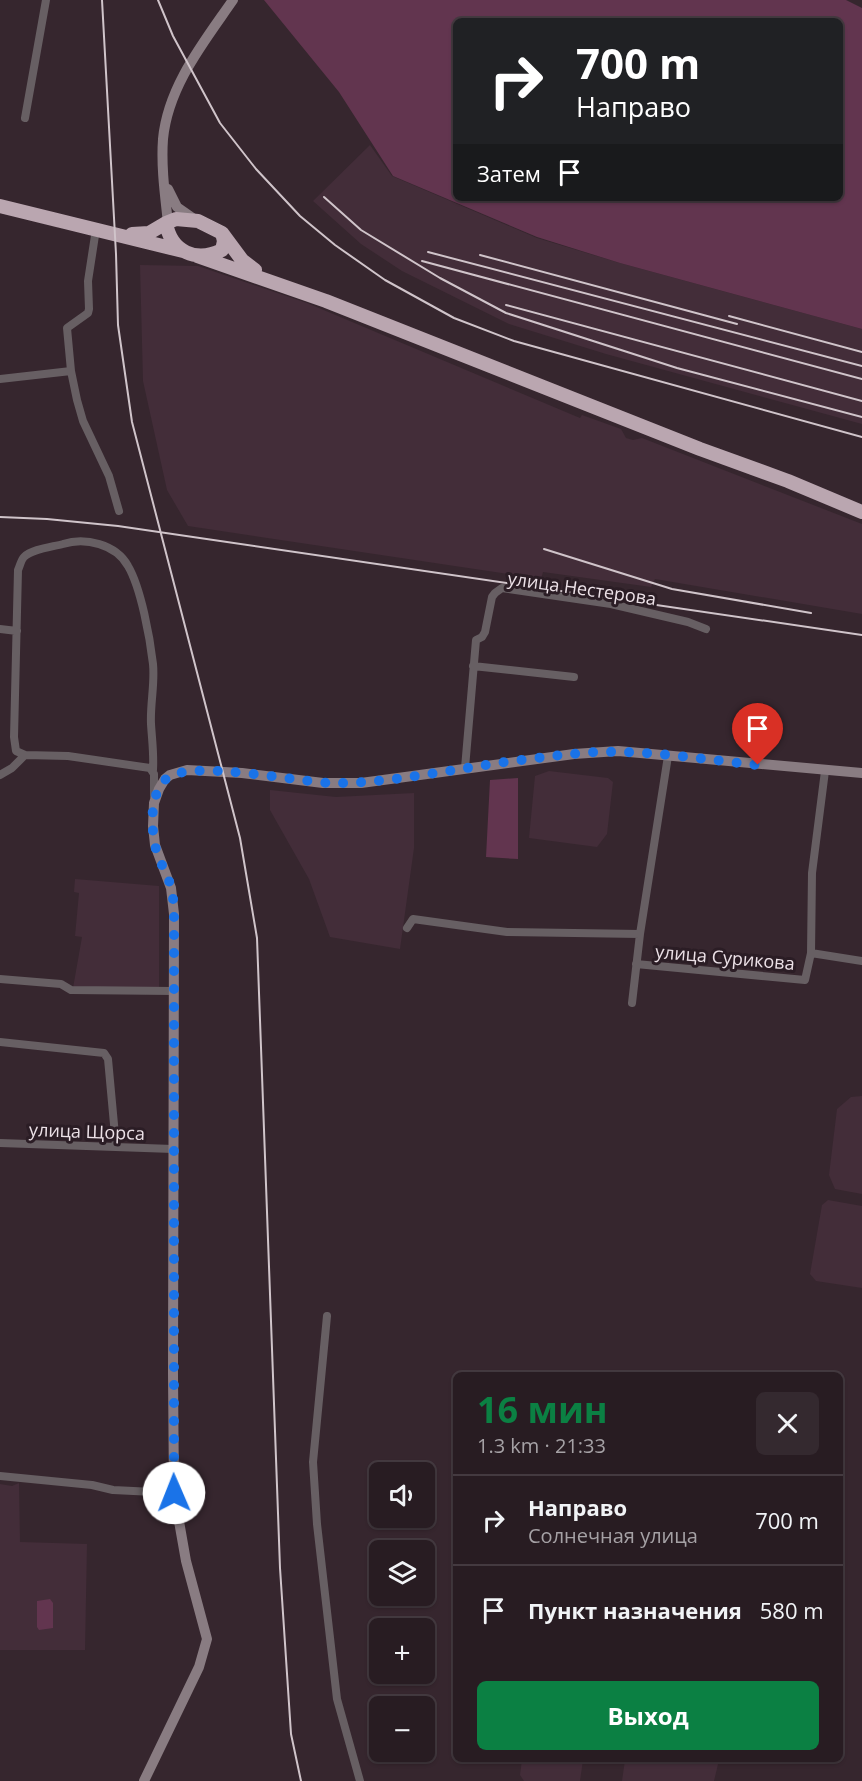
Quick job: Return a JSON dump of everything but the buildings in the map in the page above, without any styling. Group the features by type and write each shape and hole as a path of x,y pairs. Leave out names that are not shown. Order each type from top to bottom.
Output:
{"highway":[{"path":"0,206 183,251 286,286 700,449 788,481 862,512"},
{"path":"118,235 149,233 167,223 184,219 198,221 222,233 242,260 258,272 286,286"},
{"path":"167,223 171,241 183,251"},
{"path":"197,256 214,254 222,250 224,241 222,233"}],"street":[{"path":"25,117 46,0"},
{"path":"167,223 163,139 168,111 177,88 198,51 233,0"},
{"path":"164,180 177,207 198,221"},
{"path":"96,229 88,281 88,313 68,328 71,371 83,421 109,476 119,511"},
{"path":"0,379 71,371"},
{"path":"144,1781 200,1667 206,1647 206,1632 186,1561 174,1493 173,900 170,882 155,845 153,826 154,758 151,723 153,666 144,613 129,567 124,559 99,543 72,541 23,558 18,570 14,737 16,751 25,755 68,756 146,767 153,770"},
{"name":"улица Нестерова","path":"465,768 476,640 485,632 492,597 502,588 611,604 688,622 706,629"},
{"path":"0,629 17,631"},
{"path":"474,666 574,677"},
{"path":"154,803 165,779 187,770 242,773 313,782 361,783 574,754 618,752 862,773"},
{"path":"0,775 12,768 25,755"},
{"path":"632,1003 640,934 668,756"},
{"path":"811,953 812,873 825,771"},
{"name":"улица Сурикова","path":"407,927 413,919 507,932 640,934"},
{"name":"улица Сурикова","path":"636,964 805,980 811,953 862,962"},
{"path":"0,979 62,984 71,990 173,992"},
{"path":"0,1042 104,1053 108,1059 116,1146"},
{"name":"улица Щорса","path":"0,1143 173,1149"},
{"path":"327,1316 313,1462 337,1699 360,1781"},
{"path":"0,1476 92,1485 113,1490 174,1493"}],"shaded area":[{"path":"264,0 846,0 862,8 862,329 620,263 537,237 393,176 339,92"},
{"path":"370,145 392,176 537,238 862,329 862,424 606,354 509,324 402,271 361,244 313,201"},
{"path":"140,265 198,266 307,303 580,418 582,415 621,429 626,438 633,440 642,438 862,524 862,614 655,579 651,587 543,572 541,579 188,526 167,490 143,381"},
{"path":"549,771 608,778 613,782 607,834 597,847 529,838 535,776"},
{"path":"518,778 518,859 486,857 490,780"},
{"path":"270,790 336,797 414,793 414,848 400,949 330,937 309,879 270,810"},
{"path":"75,879 159,886 159,988 73,988 82,937 75,936 79,893 74,892"},
{"path":"862,1096 862,1194 835,1189 829,1175 837,1109 851,1097"},
{"path":"828,1200 862,1206 862,1288 816,1281 810,1274 822,1205"},
{"path":"19,1483 20,1542 87,1544 85,1650 0,1650 0,1484 12,1486"},
{"path":"50,1599 53,1603 53,1628 39,1630 37,1601"},
{"path":"522,1762 583,1762 580,1781 524,1781 520,1775"},
{"path":"625,1762 719,1762 714,1781 622,1781"}],"railway":[{"path":"102,0 118,325 132,422 240,838 257,938 280,1568 291,1734 301,1781"},
{"path":"158,0 173,36 220,123 256,169 300,216 335,245 385,280 454,318 514,341 862,437"},
{"path":"324,197 361,230 440,278 506,313 677,368 862,417"},
{"path":"428,252 862,366"},
{"path":"480,255 737,324"},
{"path":"422,261 862,379"},
{"path":"506,305 862,401"},
{"path":"729,316 862,352"},
{"path":"0,517 118,526 862,635"},
{"path":"544,549 672,589 811,613"}],"route":[{"path":"174,1493 174,914 171,888 155,845 153,826 156,795 165,779 187,770 242,773 323,783 361,783 574,754 618,752 758,765"}]}
